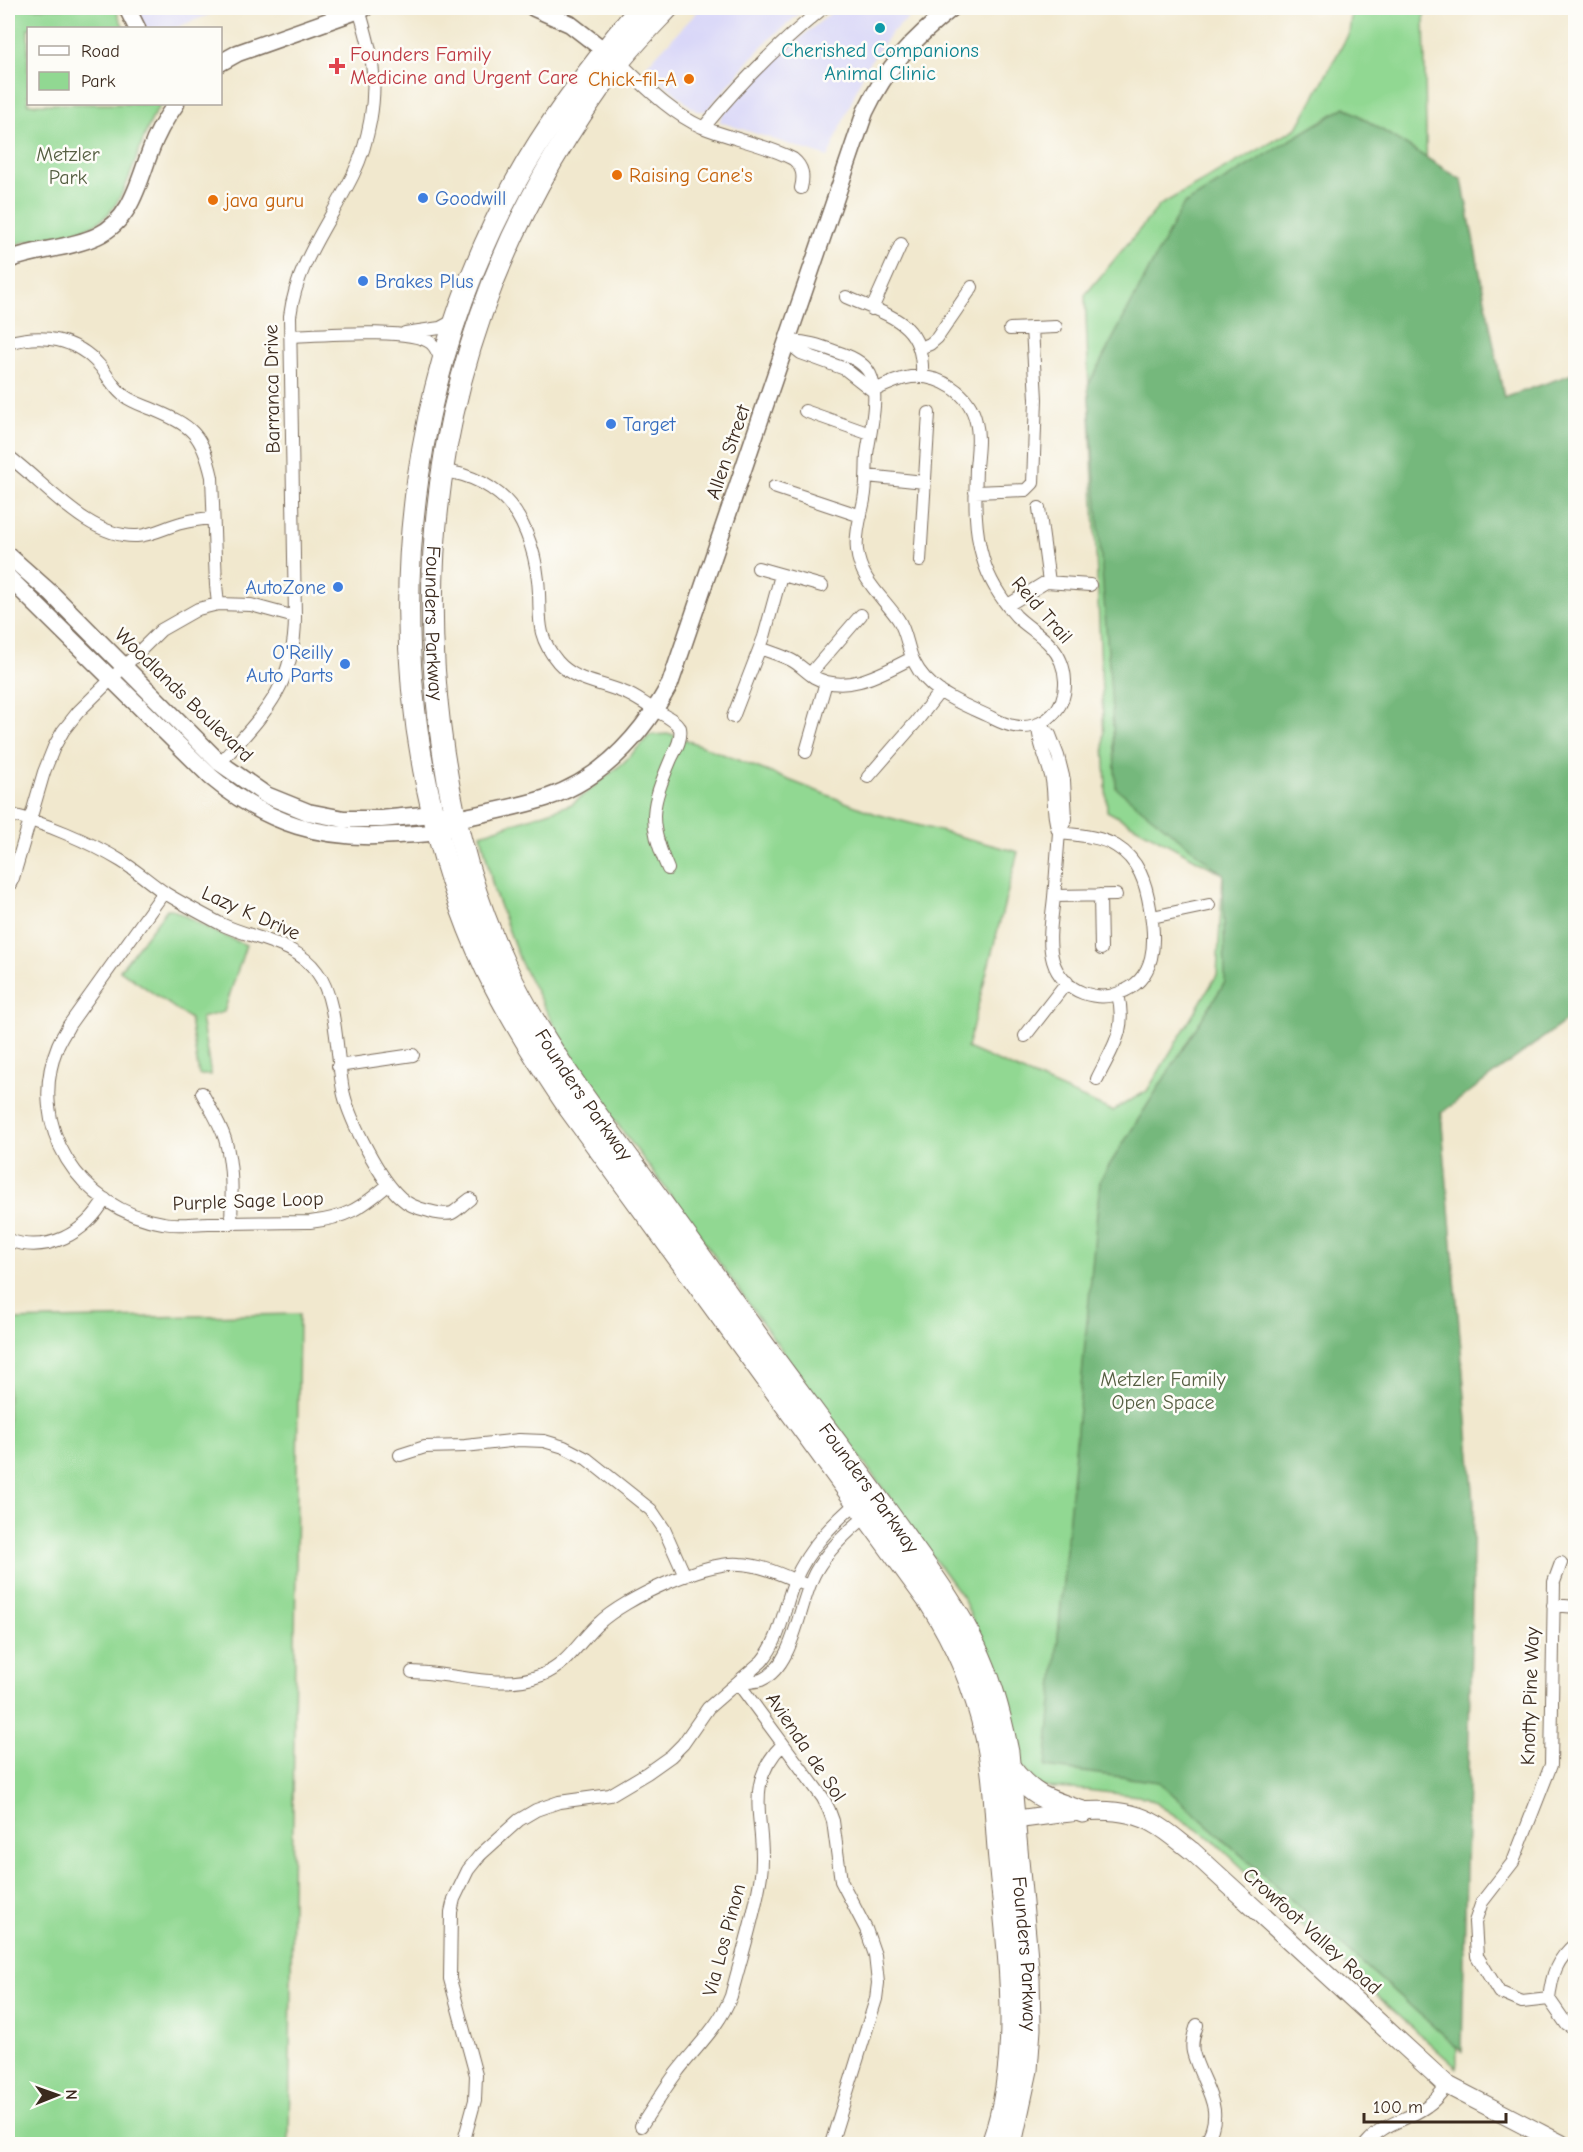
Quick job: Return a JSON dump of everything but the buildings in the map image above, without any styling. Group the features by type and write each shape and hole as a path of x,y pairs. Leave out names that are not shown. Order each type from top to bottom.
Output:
{"highway":[{"name":"Founders Parkway","path":"640,8 533,195 509,245 482,310 458,388 441,469 433,553 432,657 442,740 466,860 503,962 527,1010 587,1102 785,1373 870,1503 939,1618 967,1672 1005,1820 1029,1979 1030,2029 1027,2070 1011,2145"},
{"name":"Founders Parkway","path":"668,8 612,56 556,115 514,185 483,250 455,320 429,415 414,505 408,635 411,686 419,747 435,823 474,941 504,1004 530,1049 582,1127 870,1503 955,1609 976,1647 1004,1731 1009,1766 1005,1820 1012,2028 999,2121 992,2145"},
{"path":"429,415 435,454 441,469"},
{"path":"1009,1766 1027,1788 1049,1800 1083,1812"}],"main road":[{"name":"Crowfoot Valley Road","path":"1005,1820 1106,1811 1132,1814 1154,1823 1192,1851 1448,2085 1561,2145"}],"street":[{"path":"127,8 136,27"},
{"path":"222,62 238,53 362,8"},
{"name":"Barranca Drive","path":"220,763 262,716 279,690 291,655 295,617 290,336 292,301 303,266 354,174 368,130 372,107 372,65 362,8"},
{"path":"534,8 570,24 612,56 663,103 683,117 704,128 793,159 801,168 801,188"},
{"path":"704,128 753,70 823,8"},
{"name":"Allen Street","path":"456,819 521,805 572,787 623,750 656,710 677,667 865,112 877,87 906,48 922,31 952,8"},
{"path":"8,260 34,251 89,240 117,223 131,202 159,130 175,105"},
{"path":"872,309 901,244"},
{"path":"920,348 937,338 972,287"},
{"path":"846,297 906,326 920,348 922,377"},
{"path":"290,336 401,334 440,328 455,320"},
{"path":"1010,329 1056,327"},
{"path":"975,492 1026,490 1033,483 1036,399 1032,328"},
{"path":"401,334 430,342 436,348 442,364"},
{"path":"8,344 29,338 49,338 76,346 89,355 124,396 191,428 204,447 212,477 218,604"},
{"path":"787,342 801,353 845,369 873,391 874,408 867,476 856,544 860,566 868,583 902,627 912,658 924,678 940,691 1010,725 1025,727 1038,724 1039,740 1051,777 1054,819 1059,833 1051,952 1057,970 1067,982 1080,991 1091,995 1118,994 1137,983 1149,967 1154,948 1152,917 1145,883 1138,868 1128,855 1107,842 1059,833"},
{"name":"Reid Trail","path":"873,391 905,378 922,377 951,386 963,396 973,412 978,434 976,522 983,562 1008,605 1022,621 1050,645 1058,656 1064,671 1065,691 1060,703 1053,714 1038,724"},
{"path":"805,411 870,434"},
{"path":"920,561 928,413"},
{"path":"8,456 87,521 114,534 147,535 194,520 213,519"},
{"path":"441,469 485,485 501,496 514,511 530,543 535,562 539,588 538,620 541,631 549,650 561,664 574,676 625,692 672,720 681,731 654,809 656,837 668,869"},
{"path":"867,476 924,482"},
{"path":"774,487 861,516"},
{"path":"1039,508 1049,582"},
{"name":"Woodlands Boulevard","path":"8,555 52,594 196,763 232,795 264,814 332,834 384,836 456,819"},
{"path":"758,568 822,586"},
{"path":"733,717 760,648 781,575"},
{"name":"Woodlands Boulevard","path":"8,577 220,763 266,795 308,812 344,819 435,823"},
{"path":"1008,605 1042,583 1090,585"},
{"path":"8,888 54,747 68,724 161,630 198,609 218,604 251,605 295,617"},
{"path":"810,674 861,615"},
{"path":"760,648 789,659 826,682 846,684 868,680 912,658"},
{"path":"806,752 826,682"},
{"path":"868,777 921,717 940,691"},
{"path":"232,795 240,791 266,795"},
{"name":"Lazy K Drive","path":"8,814 30,819 120,861 164,892 223,925 287,949 310,963 323,981 330,999 338,1066 345,1097 356,1125 388,1185 403,1200 420,1209 436,1213 451,1213 470,1198"},
{"name":"Purple Sage Loop","path":"164,892 69,1025 58,1045 52,1068 49,1109 54,1131 74,1172 105,1199 124,1211 165,1224 310,1222 339,1217 371,1199 388,1185"},
{"path":"1100,895 1101,949"},
{"path":"1054,896 1116,895"},
{"path":"1152,917 1209,905"},
{"path":"1025,1036 1067,982"},
{"path":"1096,1079 1120,1030 1122,1016 1118,994"},
{"path":"338,1066 412,1055"},
{"path":"202,1093 224,1137 229,1155 232,1173 231,1223"},
{"path":"8,1240 36,1245 62,1239 86,1225 105,1199"},
{"path":"400,1455 425,1447 465,1446 519,1440 544,1441 564,1447 587,1459 651,1510 664,1529 685,1576"},
{"name":"Avienda de Sol","path":"463,2145 475,2100 476,2075 475,2064 451,1990 451,1912 454,1899 468,1870 480,1855 519,1820 536,1810 559,1802 610,1795 636,1781 671,1756 683,1744 708,1708 762,1661 775,1643 795,1581 817,1542 870,1503"},
{"name":"Avienda de Sol","path":"738,1683 758,1681 776,1667 795,1632 816,1570 870,1503"},
{"name":"Knotty Pine Way","path":"1550,1999 1522,2002 1499,1992 1477,1956 1475,1922 1482,1902 1513,1862 1551,1765 1554,1582 1562,1563"},
{"path":"411,1672 507,1682 545,1674 565,1661 608,1614 622,1605 685,1576 720,1564 741,1564 765,1569 809,1586"},
{"path":"1553,1605 1575,1606"},
{"name":"Avienda de Sol","path":"738,1683 823,1798 829,1810 841,1881 872,1944 878,1971 876,1999 831,2145"},
{"name":"Via Los Pinon","path":"641,2126 678,2070 713,2030 731,1996 761,1874 759,1786 766,1764 783,1744"},
{"path":"1575,1943 1563,1953 1552,1975 1550,1999 1567,2025 1575,2030"},
{"path":"1197,2025 1193,2038 1193,2050 1212,2098 1214,2110 1211,2135 1205,2145"},
{"path":"1366,2145 1382,2128 1426,2107 1439,2097 1448,2085"}],"shaded area":[{"path":"130,8 227,8 177,27 140,27"},
{"path":"701,8 806,8 764,44 706,111 696,111 645,67"},
{"path":"837,8 920,8 892,32 866,67 828,157 720,122 721,116 782,53"}],"green space":[{"name":"Metzler Park","path":"8,8 115,8 124,27 27,27 27,105 160,105 146,133 126,185 109,214 97,223 65,234 8,247"},
{"name":"Metzler Family Open Space","path":"1352,8 1424,8 1457,2068 1365,1985 1212,1839 1146,1797 1040,1787 1020,1766 994,1669 963,1598 597,1097 557,1031 521,963 494,891 481,834 572,804 623,763 650,735 671,734 876,814 1018,852 967,1048 1112,1111 1147,1091 1217,975 1223,874 1107,811 1085,295 1160,205 1297,128 1349,33"},
{"name":"Metzler Family Open Space","path":"1345,107 1462,180 1504,398 1575,373 1575,1014 1441,1113 1474,1503 1462,2052 1159,1782 1046,1767 1100,1180 1225,982 1223,874 1116,788 1088,386 1183,205"},
{"path":"167,909 172,909 215,932 246,945 224,1012 201,1018 211,1075 199,1075 190,1019 120,970"},
{"path":"299,1314 289,2144 8,2144 8,1320"}],"place":[{"name":"Cherished Companions Animal Clinic","path":"880,28"},
{"name":"Founders Family Medicine and Urgent Care","path":"337,66"},
{"name":"Chick-fil-A","path":"689,79"},
{"name":"Raising Cane's","path":"617,175"},
{"name":"Goodwill","path":"423,198"},
{"name":"java guru","path":"213,200"},
{"name":"Brakes Plus","path":"363,281"},
{"name":"Target","path":"611,424"},
{"name":"AutoZone","path":"338,587"},
{"name":"O'Reilly Auto Parts","path":"345,664"}]}
